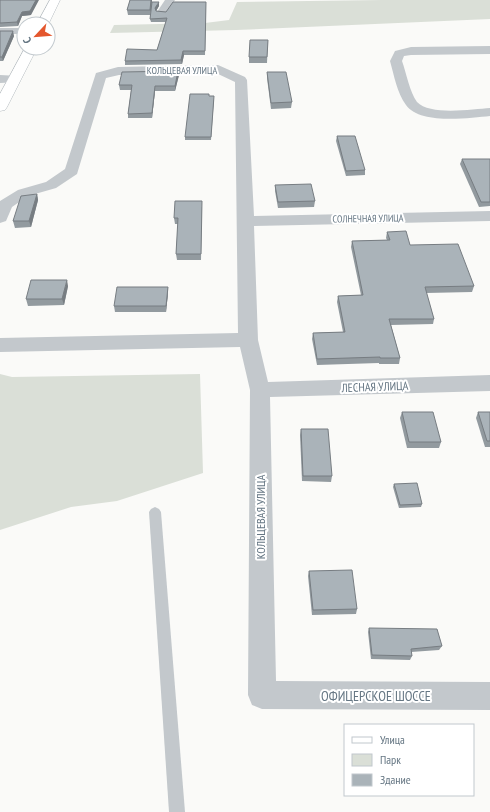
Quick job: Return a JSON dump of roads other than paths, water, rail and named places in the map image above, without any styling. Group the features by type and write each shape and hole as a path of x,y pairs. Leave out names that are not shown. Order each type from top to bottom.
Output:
{"street":[{"path":"47,16 55,0"},
{"path":"162,12 170,0"},
{"path":"0,31 16,31"},
{"path":"490,50 411,51 398,54 396,61 412,104 423,112 436,114 490,112"},
{"path":"0,107 27,56"},
{"name":"КОЛЬЦЕВАЯ УЛИЦА","path":"0,218 5,205 23,192 51,185 72,171 100,76 118,71 218,69 241,80 246,221 248,340 260,390 262,695"},
{"path":"0,79 15,79"},
{"name":"СОЛНЕЧНАЯ УЛИЦА","path":"246,221 490,216"},
{"path":"0,345 248,340"},
{"name":"ЛЕСНАЯ УЛИЦА","path":"260,390 490,383"},
{"name":"ОФИЦЕРСКОЕ ШОССЕ","path":"262,695 490,696"}],"lane":[{"path":"155,512 178,812"}]}
